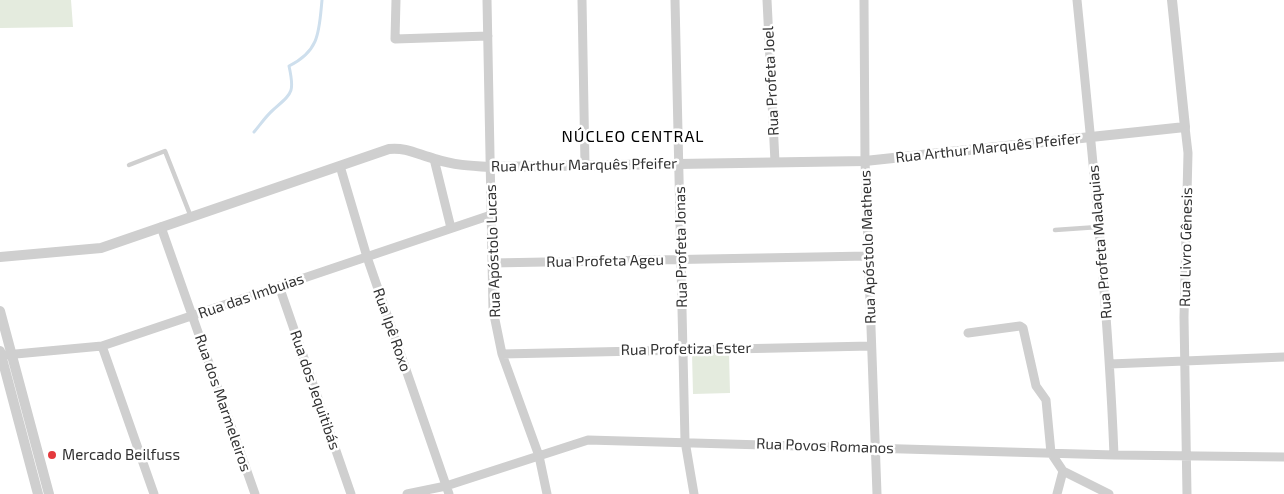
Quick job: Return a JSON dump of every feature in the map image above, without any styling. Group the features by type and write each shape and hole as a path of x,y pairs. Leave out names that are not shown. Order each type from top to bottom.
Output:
{"street":[{"path":"396,0 395,39 488,36"},
{"name":"Rua Apóstolo Lucas","path":"487,0 493,310 502,354 539,456 547,494"},
{"path":"582,0 585,165"},
{"name":"Rua Profeta Jonas","path":"675,0 685,441 694,494"},
{"name":"Rua Profeta Joel","path":"767,0 775,162"},
{"name":"Rua Apóstolo Matheus","path":"864,0 865,161 877,494"},
{"name":"Rua Profeta Malaquias","path":"1077,0 1110,364 1114,455"},
{"name":"Rua Livro Gênesis","path":"1172,0 1188,153 1185,361 1187,494"},
{"name":"Rua Arthur Marquês Pfeifer","path":"0,258 101,248 389,148 402,148 434,159 464,166 490,167 865,161 1185,127"},
{"path":"434,159 451,228"},
{"name":"Rua Ipê Roxo","path":"340,166 367,257 447,490"},
{"name":"Rua das Imbuias","path":"4,354 102,346 491,215"},
{"name":"Rua dos Marmeleiros","path":"161,227 255,494"},
{"name":"Rua Profeta Ageu","path":"492,263 868,256"},
{"name":"Rua dos Jequitibás","path":"279,286 351,494"},
{"path":"0,311 4,354 38,494"},
{"path":"968,333 1020,326 1023,328 1036,386 1046,400 1051,453 1062,471 1109,494"},
{"path":"102,346 154,494"},
{"name":"Rua Profetiza Ester","path":"502,354 871,346"},
{"path":"4,354 49,494"},
{"path":"1110,364 1284,358"},
{"name":"Rua Povos Romanos","path":"407,494 447,490 588,440 685,441 1114,455 1284,457"},
{"path":"1057,494 1062,471"}],"lane":[{"path":"129,165 165,151 191,217"},
{"path":"1055,230 1098,227"}],"shaded area":[{"path":"0,0 71,0 73,27 0,28"},
{"path":"729,352 730,393 693,394 692,353"}],"waterway":[{"path":"254,132 288,96 292,87 289,66 307,54 312,47 318,31 322,0"}],"place":[{"name":"Mercado Beilfuss","path":"52,455"}],"district":[{"name":"NÚCLEO CENTRAL","path":"633,137"}]}
